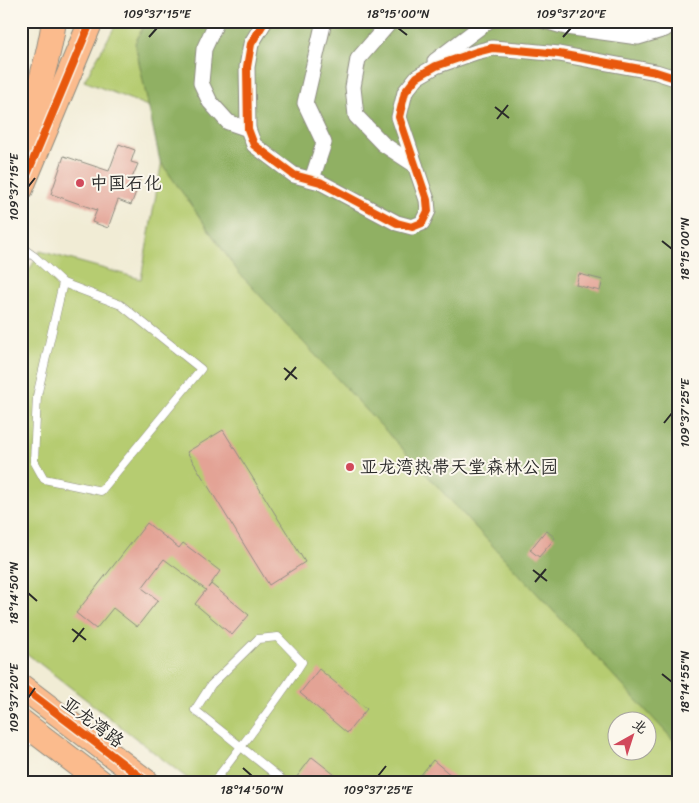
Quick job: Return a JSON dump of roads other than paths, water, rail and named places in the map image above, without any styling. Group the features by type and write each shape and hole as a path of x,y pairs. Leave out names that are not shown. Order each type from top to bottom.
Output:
{"main road":[{"path":"21,145 40,84 51,42 54,21"},
{"path":"21,189 91,21"},
{"name":"亚龙湾路","path":"21,686 147,782"},
{"path":"26,734 101,782"}],"street":[{"path":"216,21 204,49 201,83 210,102 228,122 248,129"},
{"path":"265,21 251,44 247,67 248,129 254,145 294,175 312,179 397,223 412,227 422,223 428,212 428,200 399,117 405,92 417,77 488,21"},
{"path":"312,179 324,143 305,103 324,21"},
{"path":"390,21 358,59 353,87 356,116 383,144 415,165"},
{"path":"545,21 566,27 638,37 664,29 676,21"},
{"path":"417,77 443,63 492,48 559,54 656,72 678,79"}],"lane":[{"path":"21,247 35,257 62,283 121,306 201,369 101,491 44,478 34,461 37,396 62,283"},
{"path":"214,782 240,747 285,690 302,662 278,637 258,639 211,685 195,710 240,747 285,782"}],"place":[{"name":"中国石化","path":"80,183"},
{"name":"亚龙湾热带天堂森林公园","path":"350,467"}]}
